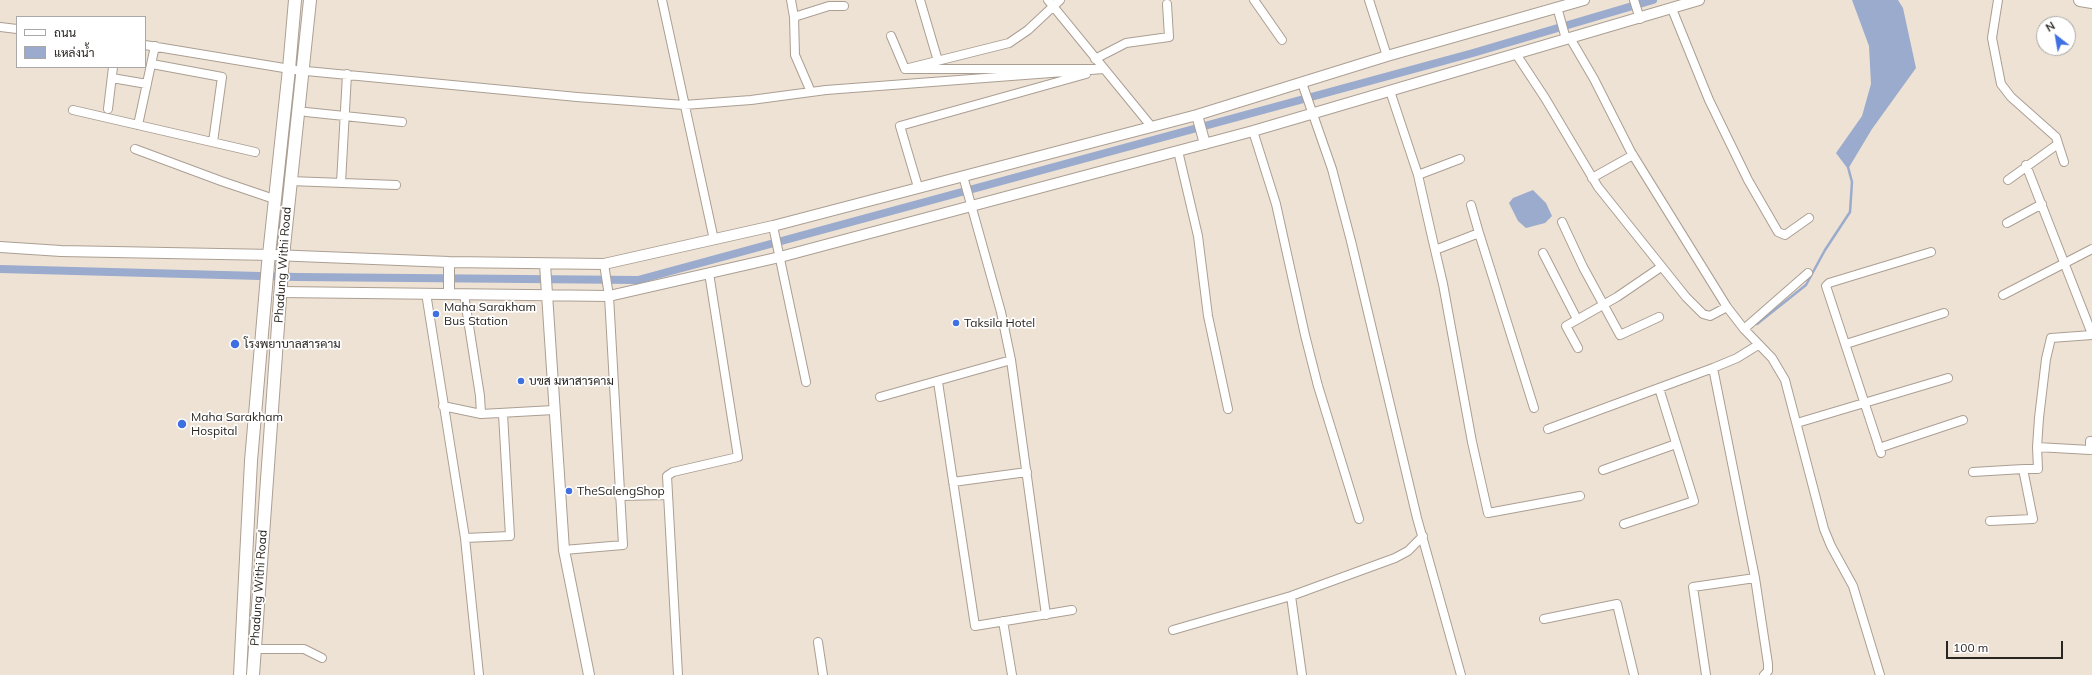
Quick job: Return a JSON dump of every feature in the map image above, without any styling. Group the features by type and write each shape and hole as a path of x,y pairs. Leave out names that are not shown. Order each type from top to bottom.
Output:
{"main road":[{"name":"Phadung Withi Road","path":"240,675 251,461 268,260 295,0"},
{"name":"Phadung Withi Road","path":"253,675 283,260 310,0"}],"street":[{"path":"662,0 714,240"},
{"path":"791,0 794,17 795,55 811,92"},
{"path":"920,0 938,61"},
{"path":"905,69 1009,44 1028,30 1051,3 1060,0"},
{"path":"1254,0 1282,40"},
{"path":"1369,0 1387,56"},
{"path":"1634,0 1640,18"},
{"path":"282,287 426,294 609,296 780,256 1253,131 1699,0"},
{"path":"1998,0 1992,38 2000,84 2011,97 2043,128 2056,137 2064,162"},
{"path":"0,247 268,260 604,264 773,226 1197,115 1387,56 1578,1"},
{"path":"794,17 829,3 844,6"},
{"path":"1051,3 1151,126"},
{"path":"1095,58 1126,43 1169,37 1167,4"},
{"path":"1557,7 1568,39 1594,79 1633,155 1727,308 1744,329 1772,358 1785,380 1824,529 1831,546 1853,586 1880,675"},
{"path":"1672,9 1709,100 1748,180 1778,232 1785,234 1809,218"},
{"path":"0,27 16,29"},
{"path":"891,36 905,69"},
{"path":"146,45 302,71 347,74 410,82 684,105 751,100 811,92 1104,69"},
{"path":"138,125 155,46"},
{"path":"1516,54 1592,178 1661,267 1702,314 1710,316 1727,308"},
{"path":"152,64 222,77 213,142"},
{"path":"108,109 113,68"},
{"path":"905,69 1104,69"},
{"path":"918,187 900,126 1104,69"},
{"path":"341,183 347,74"},
{"path":"112,78 147,84"},
{"path":"1302,83 1332,169 1352,241 1423,536 1461,675"},
{"path":"1390,91 1418,175 1435,250 1472,442 1488,513 1580,496"},
{"path":"73,110 256,152"},
{"path":"306,112 402,122"},
{"path":"1197,115 1205,144"},
{"path":"1253,131 1276,204 1318,386 1359,519"},
{"path":"2008,180 2026,165 2058,144"},
{"path":"135,148 220,181 274,199"},
{"path":"1178,151 1198,236 1208,316 1228,409"},
{"path":"1592,178 1633,155"},
{"path":"1418,175 1460,159"},
{"path":"1973,472 2038,469 2037,447 2046,358 2051,338 2092,334 2026,165"},
{"path":"963,176 1001,312 1011,360 1028,472 1046,614"},
{"path":"290,181 396,185"},
{"path":"2008,223 2042,204"},
{"path":"1471,205 1534,408"},
{"path":"1562,222 1583,267 1620,335 1659,316"},
{"path":"773,226 806,382"},
{"path":"1435,250 1479,233"},
{"path":"2002,295 2092,249"},
{"path":"1931,252 1829,283 1826,286 1880,450 1963,420"},
{"path":"1543,254 1577,319"},
{"path":"449,262 449,294"},
{"path":"545,264 564,550 589,675"},
{"path":"564,550 623,545 619,496 609,296 604,264"},
{"path":"1578,348 1566,326 1603,303 1616,297 1661,267"},
{"path":"678,675 667,476 673,472 738,457 709,273"},
{"path":"1744,329 1808,273"},
{"path":"426,294 465,538 479,675"},
{"path":"464,294 480,396 481,414"},
{"path":"1846,344 1944,313"},
{"path":"1548,429 1713,368 1737,358 1758,344"},
{"path":"880,397 938,382 1011,360"},
{"path":"1713,368 1755,578 1768,664 1768,671 1764,675"},
{"path":"1797,423 1865,404 1948,378"},
{"path":"938,382 975,626 1072,610"},
{"path":"1624,524 1694,501 1659,388"},
{"path":"443,406 481,414 504,414 554,410"},
{"path":"465,538 510,536 504,414"},
{"path":"2037,447 2090,450 2090,441 2092,441"},
{"path":"1603,470 1676,444"},
{"path":"1990,521 2033,519 2023,469"},
{"path":"953,482 1028,472"},
{"path":"619,496 668,494"},
{"path":"1173,630 1291,596 1395,558 1408,551 1423,536"},
{"path":"1706,675 1693,587 1755,578"},
{"path":"1291,596 1302,675"},
{"path":"1544,619 1616,604 1634,675"},
{"path":"1003,622 1012,675"},
{"path":"818,642 824,675"},
{"path":"254,649 304,649 322,658"}],"water":[{"path":"1852,0 1898,0 1903,8 1916,68 1872,129 1848,169 1836,153 1862,116 1871,84 1869,46"},
{"path":"1533,190 1546,203 1552,216 1545,223 1526,228 1518,221 1509,203 1513,198"}],"waterway":[{"path":"0,269 297,277 638,280 1473,53 1653,0"},
{"path":"1757,324 1806,285 1825,250 1850,212 1852,182 1848,167"}],"place":[{"name":"Maha Sarakham Bus Station","path":"436,314"},
{"name":"Taksila Hotel","path":"956,323"},
{"name":"โรงพยาบาลสารคาม","path":"235,344"},
{"name":"บขส มหาสารคาม","path":"521,381"},
{"name":"Maha Sarakham Hospital","path":"182,424"},
{"name":"TheSalengShop","path":"569,491"}]}
